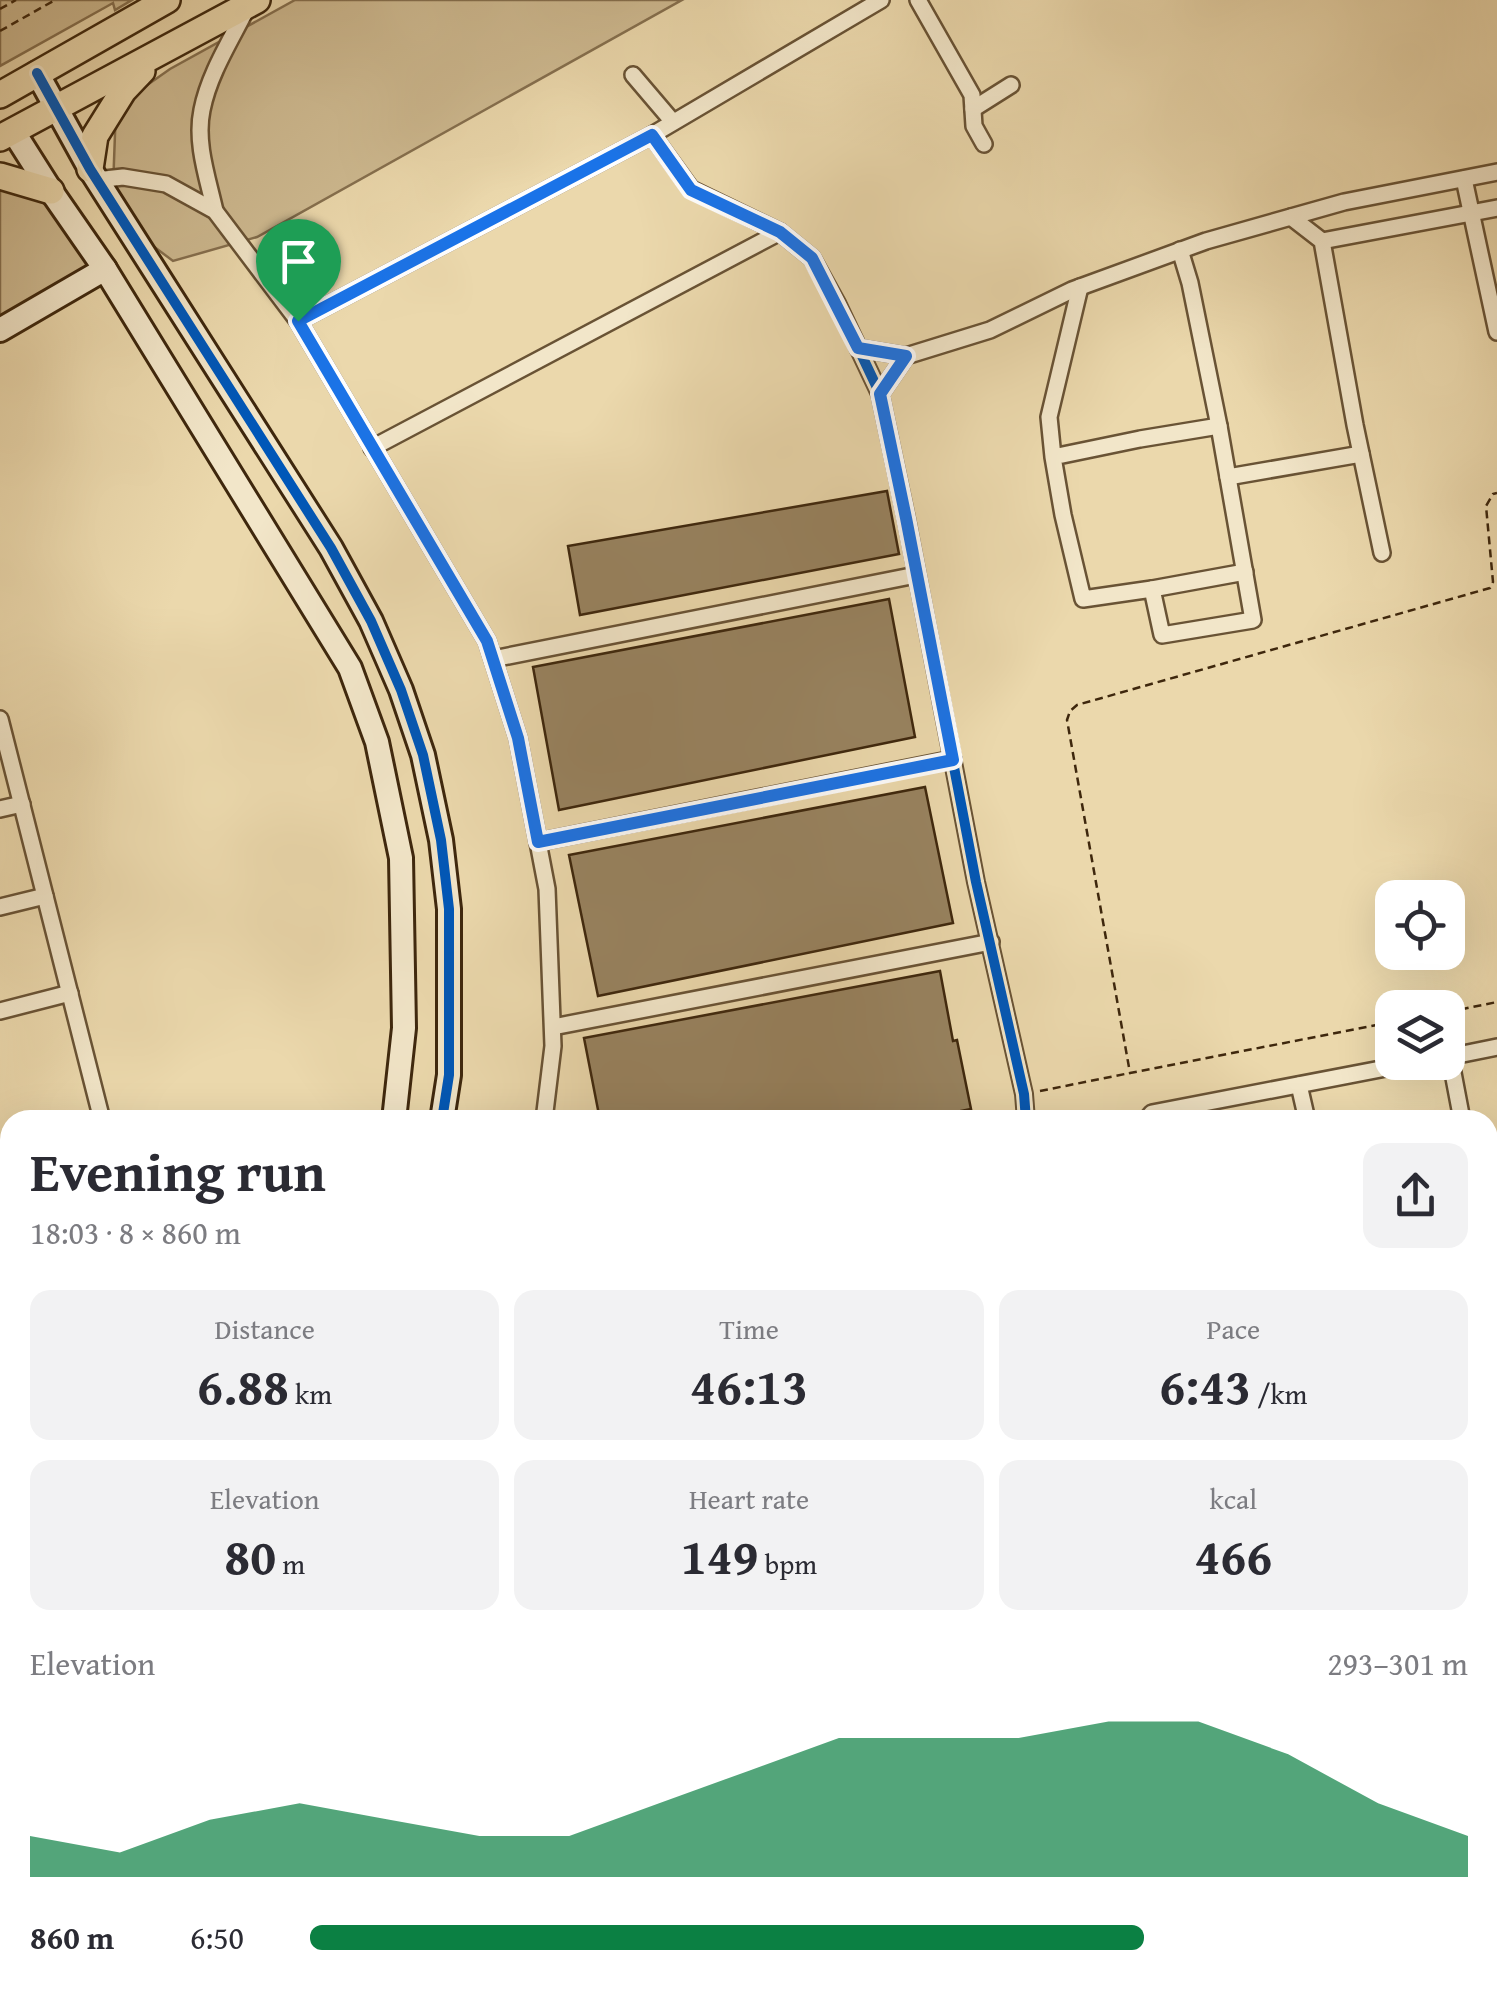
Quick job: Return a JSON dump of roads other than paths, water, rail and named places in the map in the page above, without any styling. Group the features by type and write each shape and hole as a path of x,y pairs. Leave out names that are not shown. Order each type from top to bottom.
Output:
{"main road":[{"path":"0,94 167,0"},
{"path":"6,135 253,2"},
{"path":"93,175 95,136 123,92 159,54"},
{"path":"0,176 51,192"}],"street":[{"path":"298,321 652,135 882,0"},
{"path":"918,0 972,94 974,126 984,144"},
{"path":"216,212 201,147 201,111 219,64 253,2"},
{"path":"37,73 93,175 331,548 371,621 401,690 422,754 449,909 448,1075 443,1110"},
{"path":"634,76 673,122"},
{"path":"973,109 1011,85"},
{"path":"6,135 105,269 350,668 377,742 401,858 404,1028 395,1110"},
{"path":"652,135 691,190 780,232 812,258 880,394 1025,1110"},
{"path":"858,348 906,356 990,330 1076,289 1180,250 1344,202 1497,172"},
{"path":"93,175 166,184 216,212 298,321 487,641 518,738 547,889 554,1046 545,1110"},
{"path":"1464,179 1497,332"},
{"path":"1322,241 1497,208"},
{"path":"1292,217 1322,241 1382,554"},
{"path":"372,448 780,232"},
{"path":"1152,589 1162,635 1253,620 1219,426 1180,250"},
{"path":"0,330 105,269"},
{"path":"1076,289 1050,418 1062,515 1083,599 1245,572"},
{"path":"880,394 906,356"},
{"path":"1053,457 1219,426"},
{"path":"1228,478 1361,454"},
{"path":"493,659 916,574"},
{"path":"0,719 99,1110"},
{"path":"538,842 953,760"},
{"path":"0,810 22,804"},
{"path":"0,908 46,896"},
{"path":"552,1027 990,942"},
{"path":"0,1010 70,993"},
{"path":"1465,1054 1497,1047"},
{"path":"1167,1110 1375,1070"},
{"path":"1453,1080 1460,1110"},
{"path":"1300,1084 1305,1110"}]}
